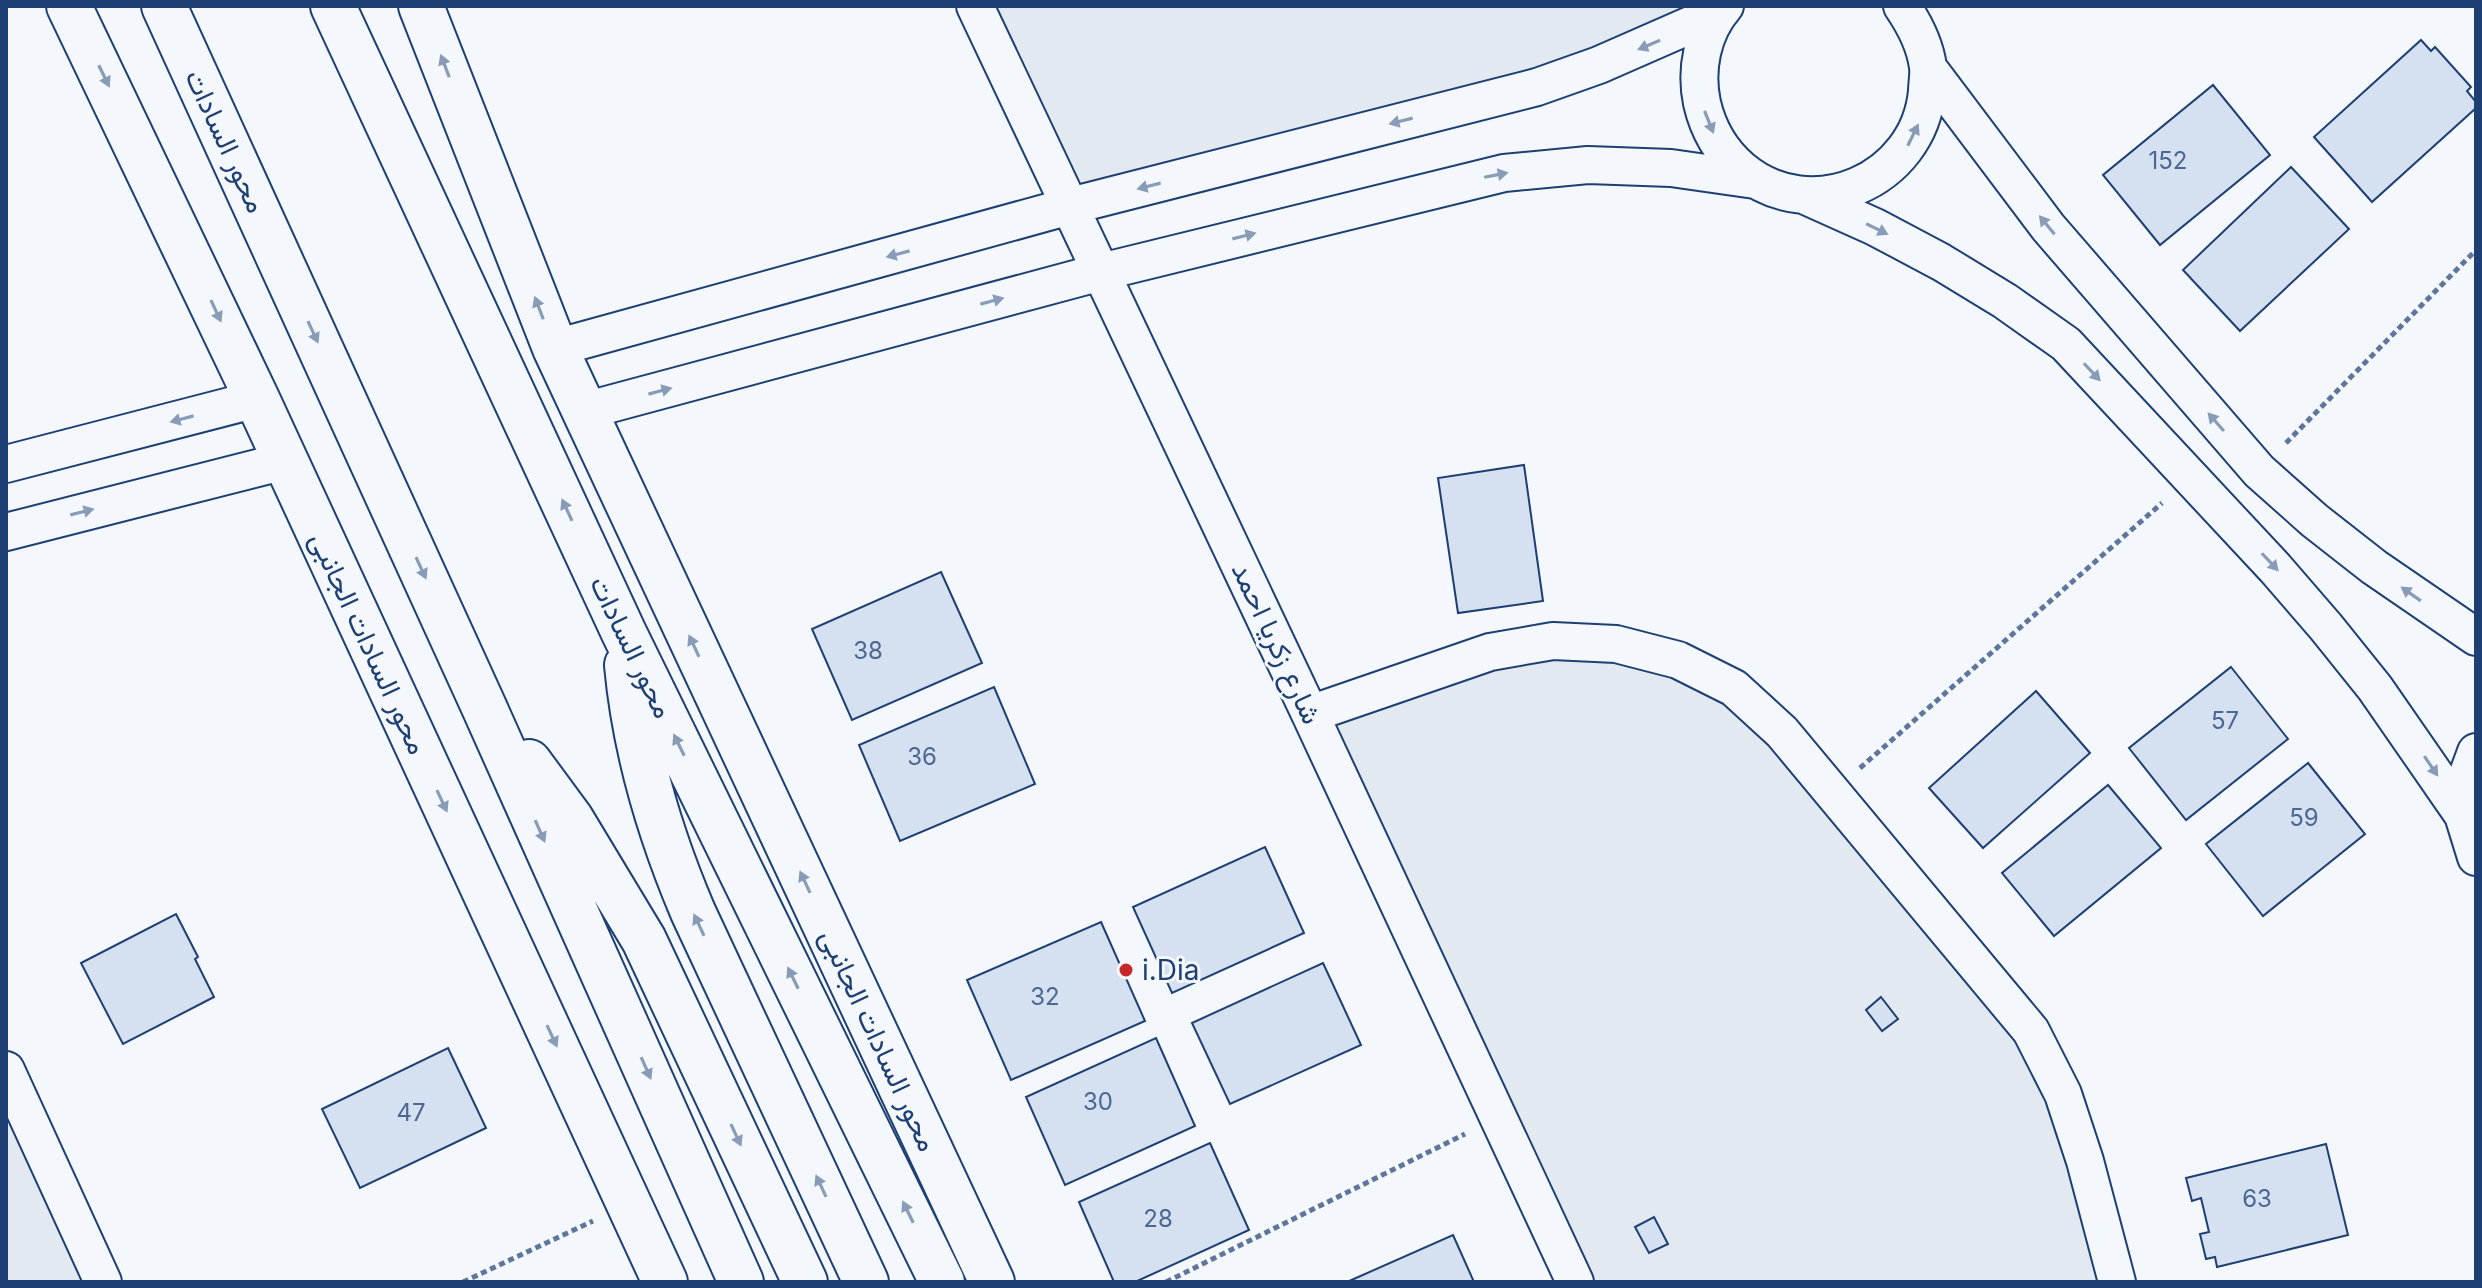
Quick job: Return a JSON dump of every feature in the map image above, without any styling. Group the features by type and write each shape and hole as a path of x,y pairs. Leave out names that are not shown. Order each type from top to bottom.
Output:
{"main road":[{"name":"محور السادات الجانبى","path":"69,6 257,399 665,1282"},
{"name":"محور السادات","path":"164,6 484,707 741,1282"},
{"name":"محور السادات","path":"333,6 624,633 942,1282"},
{"name":"محور السادات الجانبى","path":"421,6 555,348 992,1282"},
{"path":"624,633 639,750 653,807 671,860 866,1282"},
{"path":"484,707 571,819 644,940 805,1282"}],"street":[{"name":"شارع زكريا احمد","path":"975,6 1575,1282"},
{"path":"1806,196 1846,191 1870,180 1881,174 1909,145 1925,109 1929,69 1920,36 1903,6"},
{"path":"555,348 1070,206 1537,87 1599,65 1723,9"},
{"path":"1723,9 1703,46 1698,85 1706,122 1726,155 1755,180"},
{"path":"1929,69 2048,227 2259,471 2374,567 2476,637"},
{"path":"584,411 1101,272 1504,173 1588,165 1671,168 1755,180 1780,191 1806,196 1875,227 2005,301 2066,344 2275,568 2375,688 2463,815 2476,857"},
{"path":"6,464 257,399"},
{"path":"6,532 285,461"},
{"path":"1310,714 1490,652 1553,641 1616,644 1678,660 1734,688 1782,732 2031,1031 2067,1108 2085,1161 2117,1282"},
{"path":"2463,815 2466,779 2476,752"},
{"path":"6,1070 103,1282"}],"path":[{"path":"2259,471 2476,250"},
{"path":"1832,793 2191,478"},
{"path":"1166,1282 1498,1118"},
{"path":"463,1282 630,1204"}],"shaded area":[{"path":"975,6 1726,6 1659,40 1070,206"},
{"path":"1553,641 1734,688 2031,1031 2117,1282 1575,1282 1310,714"},
{"path":"6,1070 103,1282 6,1282"}],"building":[{"path":"2421,40 2431,51 2435,47 2471,87 2467,91 2476,102 2476,108 2372,202 2314,137"},
{"path":"2213,85 2270,155 2160,245 2103,175"},
{"path":"2291,167 2349,229 2240,331 2183,270"},
{"path":"1524,465 1543,601 1458,613 1438,478"},
{"path":"941,572 982,663 852,720 812,629"},
{"path":"2231,667 2288,739 2186,820 2129,748"},
{"path":"994,687 1035,784 900,841 859,745"},
{"path":"2036,691 2090,753 1983,848 1929,788"},
{"path":"2308,763 2365,834 2263,916 2206,844"},
{"path":"2108,785 2161,848 2054,936 2002,873"},
{"path":"1265,847 1304,933 1172,993 1133,907"},
{"path":"176,914 214,997 123,1044 81,963"},
{"path":"1101,922 1145,1021 1011,1080 967,980"},
{"path":"1323,963 1361,1045 1230,1104 1192,1023"},
{"path":"1881,997 1898,1019 1882,1031 1866,1010"},
{"path":"1156,1038 1195,1126 1065,1185 1026,1097"},
{"path":"448,1048 486,1128 360,1188 322,1109"},
{"path":"1210,1143 1249,1230 1135,1282 1114,1282 1079,1202"},
{"path":"2326,1144 2348,1235 2217,1267 2215,1257 2206,1259 2200,1234 2209,1232 2201,1198 2192,1201 2186,1178"},
{"path":"1654,1217 1668,1244 1649,1253 1635,1227"},
{"path":"1453,1235 1474,1282 1347,1282"}],"place":[{"name":"i.Dia","path":"1126,970"}]}
